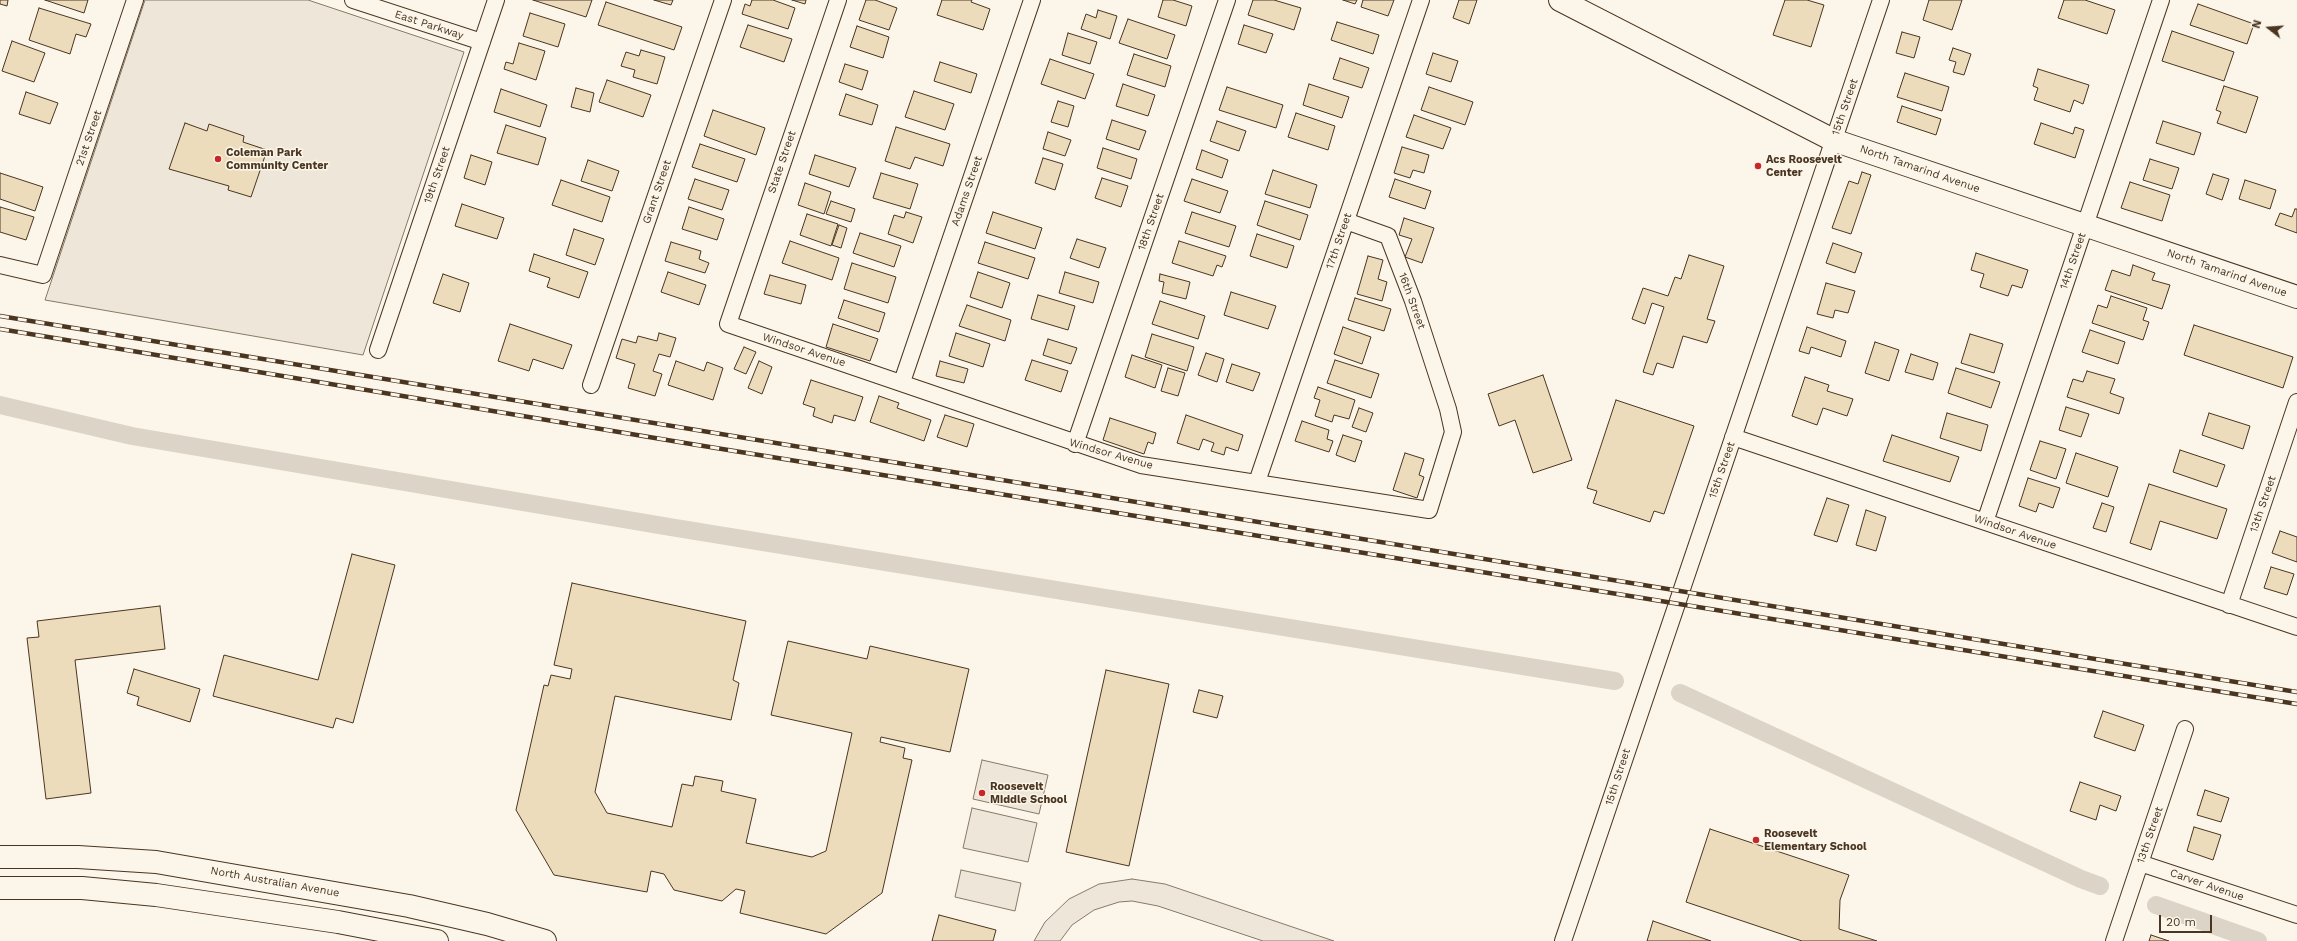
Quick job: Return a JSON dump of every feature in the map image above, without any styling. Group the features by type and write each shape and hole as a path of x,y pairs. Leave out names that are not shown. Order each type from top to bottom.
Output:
{"main road":[{"name":"North Tamarind Avenue","path":"1560,0 1833,140 2297,297"},
{"name":"North Australian Avenue","path":"0,857 78,857 156,862 409,906 487,924 545,941"},
{"path":"0,888 82,888 156,895 338,922 437,941"}],"street":[{"name":"21st Street","path":"0,265 43,275 135,0"},
{"name":"East Parkway","path":"353,0 482,42"},
{"name":"19th Street","path":"378,350 496,0"},
{"name":"Grant Street","path":"591,385 723,0"},
{"name":"State Street","path":"728,324 838,0"},
{"name":"Adams Street","path":"902,382 1032,0"},
{"name":"18th Street","path":"1075,444 1227,0"},
{"name":"17th Street","path":"1257,482 1421,0"},
{"name":"15th Street","path":"1563,941 1881,0"},
{"name":"14th Street","path":"1985,522 2161,0"},
{"name":"16th Street","path":"1346,221 1388,236 1413,301 1448,409"},
{"name":"Windsor Avenue","path":"728,324 902,382 1075,444 1141,465 1429,510 1452,432 1448,409"},
{"name":"13th Street","path":"2229,605 2297,402"},
{"name":"Windsor Avenue","path":"1733,437 2229,605 2297,626"},
{"name":"13th Street","path":"2114,941 2185,729"},
{"name":"Carver Avenue","path":"2140,862 2297,915"}],"shaded area":[{"path":"145,0 308,0 464,52 363,355 45,300"},
{"path":"982,760 1048,775 1039,814 973,799"},
{"path":"972,808 1037,823 1028,862 963,848"},
{"path":"961,870 1021,883 1015,911 955,897"},
{"path":"1132,879 1165,884 1334,941 1263,941 1158,906 1132,901 1119,902 1094,910 1072,925 1060,941 1034,941 1045,922 1069,899 1099,884"}],"building":[{"path":"0,0 8,0 7,6 0,4"},
{"path":"45,0 88,0 84,13"},
{"path":"533,0 592,0 586,17"},
{"path":"654,0 673,0 671,5"},
{"path":"752,0 773,0 795,8 788,29 742,14 745,4 750,6"},
{"path":"792,0 806,0 805,4"},
{"path":"866,0 875,0 897,8 889,30 859,20"},
{"path":"942,0 972,0 971,2 990,9 983,30 937,15"},
{"path":"1163,0 1173,0 1192,6 1186,26 1158,17"},
{"path":"1253,0 1274,0 1301,8 1294,30 1248,15"},
{"path":"1343,0 1357,0 1355,4"},
{"path":"1363,0 1394,0 1388,16 1361,7"},
{"path":"1459,0 1477,0 1469,24 1453,18"},
{"path":"1785,0 1807,0 1824,5 1811,47 1773,35"},
{"path":"1929,0 1962,0 1952,30 1923,20"},
{"path":"2064,0 2085,0 2115,10 2107,34 2058,18"},
{"path":"606,2 682,27 674,50 598,25"},
{"path":"2198,4 2254,24 2247,44 2190,25"},
{"path":"39,8 91,24 86,37 76,34 70,54 29,40"},
{"path":"1098,10 1117,16 1110,39 1081,29 1086,14 1096,18"},
{"path":"530,13 565,24 558,47 523,36"},
{"path":"1128,19 1175,35 1167,59 1119,43"},
{"path":"1337,22 1379,35 1373,54 1331,40"},
{"path":"748,25 792,39 784,62 740,47"},
{"path":"1244,25 1273,34 1266,53 1238,44"},
{"path":"857,26 889,37 883,58 850,47"},
{"path":"2172,31 2234,52 2224,81 2162,61"},
{"path":"1902,32 1920,37 1914,58 1896,53"},
{"path":"1068,33 1097,42 1090,64 1062,55"},
{"path":"12,41 45,53 34,82 2,71"},
{"path":"519,43 545,51 536,80 504,69 506,62 513,64"},
{"path":"1953,48 1971,54 1964,75 1953,72 1956,62 1949,60"},
{"path":"641,50 665,57 657,84 633,77 635,70 621,66 626,52 639,56"},
{"path":"1433,53 1458,61 1451,82 1426,74"},
{"path":"1134,54 1171,66 1165,87 1127,75"},
{"path":"1340,58 1369,68 1362,88 1333,79"},
{"path":"1050,59 1094,74 1085,99 1041,84"},
{"path":"940,62 977,74 971,93 934,81"},
{"path":"845,64 868,71 862,90 839,82"},
{"path":"2038,69 2089,85 2083,104 2074,100 2070,112 2034,100 2038,88 2033,86"},
{"path":"1905,73 1949,87 1942,111 1897,97"},
{"path":"607,80 651,95 643,117 599,102"},
{"path":"1123,84 1155,95 1148,116 1116,106"},
{"path":"1309,84 1349,97 1342,118 1303,105"},
{"path":"2224,86 2258,97 2246,133 2217,123 2221,112 2216,110"},
{"path":"1227,87 1283,105 1276,128 1219,110"},
{"path":"1429,87 1473,102 1465,125 1421,110"},
{"path":"576,88 594,93 590,112 571,107"},
{"path":"501,89 547,105 540,127 494,112"},
{"path":"914,91 954,104 945,130 905,117"},
{"path":"26,92 58,103 50,124 19,114"},
{"path":"846,94 878,105 872,125 839,115"},
{"path":"1058,101 1074,106 1068,127 1051,122"},
{"path":"1902,106 1941,119 1936,135 1897,122"},
{"path":"713,110 765,128 756,155 704,136"},
{"path":"1296,113 1335,126 1328,150 1288,137"},
{"path":"1414,115 1451,128 1443,149 1406,137"},
{"path":"1112,120 1146,131 1139,150 1106,139"},
{"path":"1217,121 1246,131 1239,151 1210,141"},
{"path":"2163,121 2201,133 2194,155 2156,143"},
{"name":"Coleman Park Community Center","path":"185,123 207,131 209,124 244,136 243,142 267,150 251,197 228,190 229,186 169,169"},
{"path":"2041,123 2073,134 2075,127 2084,130 2075,158 2034,144"},
{"path":"506,125 546,138 538,165 497,153"},
{"path":"896,127 950,144 943,166 915,157 910,169 885,161"},
{"path":"1048,132 1071,140 1065,156 1043,149"},
{"path":"700,144 745,159 737,182 692,167"},
{"path":"1402,147 1429,155 1424,173 1413,170 1410,178 1394,173"},
{"path":"1103,148 1137,159 1131,179 1097,168"},
{"path":"1202,150 1228,160 1222,178 1196,169"},
{"path":"471,155 492,162 485,185 464,178"},
{"path":"815,155 856,168 849,187 809,174"},
{"path":"1043,158 1063,164 1055,190 1035,183"},
{"path":"2150,159 2179,168 2172,189 2143,180"},
{"path":"588,160 619,171 612,191 581,181"},
{"path":"1273,170 1317,185 1310,208 1265,194"},
{"path":"1862,172 1871,175 1851,234 1832,228 1849,181 1858,184"},
{"path":"0,173 43,187 35,211 0,199"},
{"path":"881,173 918,184 910,209 873,198"},
{"path":"2213,174 2229,179 2222,200 2206,194"},
{"path":"1102,178 1128,186 1121,207 1095,198"},
{"path":"695,179 729,190 722,210 688,199"},
{"path":"1192,179 1228,191 1220,213 1184,201"},
{"path":"1395,179 1431,191 1425,209 1389,197"},
{"path":"561,180 610,197 602,222 552,205"},
{"path":"2245,180 2276,190 2270,209 2239,199"},
{"path":"2130,182 2170,195 2162,221 2121,208"},
{"path":"805,183 831,192 824,214 798,205"},
{"path":"831,201 855,209 851,222 826,214"},
{"path":"1265,201 1308,215 1300,240 1257,225"},
{"path":"462,204 504,218 497,239 455,226"},
{"path":"0,207 34,217 26,240 0,232"},
{"path":"689,207 724,219 717,240 682,229"},
{"path":"2295,209 2297,209 2297,233 2275,225 2280,213 2292,217"},
{"path":"906,212 922,217 913,243 888,234 894,215 904,218"},
{"path":"993,212 1042,228 1035,249 986,233"},
{"path":"1192,212 1236,226 1229,247 1185,233"},
{"path":"807,214 838,224 831,246 800,235"},
{"path":"1404,218 1434,228 1422,263 1405,257 1412,239 1399,235"},
{"path":"839,225 847,228 841,248 832,245"},
{"path":"574,229 604,239 595,265 566,255"},
{"path":"860,233 901,246 894,267 853,253"},
{"path":"1257,234 1294,246 1287,268 1250,256"},
{"path":"1077,239 1106,248 1099,268 1070,258"},
{"path":"790,241 839,258 832,280 782,263"},
{"path":"1179,241 1226,256 1222,267 1217,265 1213,276 1172,263"},
{"path":"671,242 701,251 699,259 709,263 705,273 665,261"},
{"path":"985,242 1035,258 1028,279 978,263"},
{"path":"1833,243 1862,253 1855,273 1826,263"},
{"path":"1976,253 2028,270 2022,288 2012,285 2008,296 1980,287 1984,274 1971,270"},
{"path":"534,254 588,272 579,298 547,287 550,278 529,271"},
{"path":"1689,255 1724,266 1707,319 1715,321 1707,343 1683,336 1673,368 1657,363 1653,375 1643,372 1664,307 1652,303 1645,324 1632,319 1643,288 1668,296 1675,277 1681,279"},
{"path":"1368,256 1383,260 1378,279 1387,282 1382,301 1357,294"},
{"path":"852,263 896,277 888,303 844,289"},
{"path":"2133,265 2155,273 2152,280 2170,285 2162,309 2105,290 2112,270 2130,276"},
{"path":"668,272 706,285 699,305 661,292"},
{"path":"978,272 1010,283 1002,308 970,297"},
{"path":"1065,272 1099,282 1093,303 1059,293"},
{"path":"443,274 469,283 460,312 433,303"},
{"path":"1160,274 1190,282 1186,299 1162,293 1164,282 1159,281"},
{"path":"770,275 806,285 801,304 764,294"},
{"path":"1826,283 1855,291 1848,313 1835,310 1833,318 1817,314"},
{"path":"1231,292 1276,306 1268,329 1224,315"},
{"path":"1038,295 1075,306 1068,330 1031,319"},
{"path":"2111,296 2147,308 2143,320 2149,322 2143,340 2092,323 2098,305 2107,308"},
{"path":"1355,298 1391,309 1384,331 1348,320"},
{"path":"844,300 885,313 879,332 838,318"},
{"path":"1160,301 1205,316 1198,339 1152,324"},
{"path":"967,305 1011,320 1005,341 959,326"},
{"path":"510,324 572,345 563,369 533,359 529,371 498,361"},
{"path":"833,324 878,339 870,361 826,347"},
{"path":"2194,325 2293,357 2283,388 2184,355"},
{"path":"1343,327 1371,337 1362,364 1334,354"},
{"path":"1807,327 1846,341 1841,357 1811,347 1809,354 1799,351"},
{"path":"2090,330 2125,342 2118,364 2082,352"},
{"path":"659,333 676,338 670,357 659,354 653,371 662,374 655,396 628,388 635,364 616,358 622,339 636,343 638,336 657,341"},
{"path":"956,333 990,344 983,367 949,356"},
{"path":"1152,334 1194,347 1187,371 1145,357"},
{"path":"1970,334 2003,344 1994,373 1961,363"},
{"path":"1048,339 1077,348 1071,364 1043,355"},
{"path":"1875,342 1899,350 1889,381 1865,373"},
{"path":"744,347 756,352 746,374 734,369"},
{"path":"1206,353 1224,359 1217,382 1198,375"},
{"path":"1911,354 1938,363 1933,380 1905,372"},
{"path":"1132,355 1162,365 1155,388 1125,377"},
{"path":"1032,360 1068,371 1061,392 1025,380"},
{"path":"1335,360 1379,374 1371,398 1327,383"},
{"path":"676,361 704,371 707,362 723,368 713,400 668,385"},
{"path":"759,361 772,367 762,394 748,388"},
{"path":"940,361 968,369 964,383 936,376"},
{"path":"1232,364 1260,373 1253,391 1226,382"},
{"path":"1168,368 1185,373 1178,396 1161,391"},
{"path":"1956,368 2000,382 1991,408 1948,393"},
{"path":"2087,371 2115,379 2110,393 2124,398 2119,414 2067,397 2073,379 2083,382"},
{"path":"1543,375 1572,460 1533,473 1515,420 1499,426 1488,394"},
{"path":"1805,377 1829,385 1827,391 1853,399 1847,416 1823,408 1817,425 1792,416"},
{"path":"811,380 863,397 855,421 834,415 832,423 813,416 815,408 803,404"},
{"path":"1318,387 1355,400 1349,419 1334,415 1332,422 1315,416 1320,400 1314,398"},
{"path":"879,396 899,403 897,408 931,420 924,441 870,422"},
{"path":"1616,400 1694,426 1664,514 1654,511 1650,522 1593,503 1597,491 1587,488"},
{"path":"2066,407 2089,414 2081,437 2059,430"},
{"path":"1359,408 1373,413 1366,432 1352,427"},
{"path":"1947,413 1988,425 1981,451 1940,438"},
{"path":"2209,413 2250,426 2243,449 2202,435"},
{"path":"945,415 974,424 967,447 937,437"},
{"path":"1186,415 1243,435 1238,451 1226,447 1224,455 1211,451 1214,443 1203,439 1199,450 1177,443"},
{"path":"1110,418 1156,433 1153,444 1148,442 1144,454 1103,440"},
{"path":"1302,421 1329,430 1327,439 1333,441 1329,452 1295,441"},
{"path":"1343,435 1362,441 1355,462 1336,455"},
{"path":"1892,435 1959,457 1950,482 1883,461"},
{"path":"2040,441 2066,449 2056,479 2030,470"},
{"path":"2180,450 2225,465 2217,487 2173,472"},
{"path":"1405,453 1424,459 1419,475 1424,477 1417,498 1393,490"},
{"path":"2076,453 2118,467 2108,497 2066,483"},
{"path":"2028,478 2060,488 2053,508 2039,503 2036,512 2019,506"},
{"path":"2149,484 2227,509 2217,539 2160,521 2151,550 2130,543"},
{"path":"1827,498 1849,505 1837,542 1814,535"},
{"path":"2102,503 2114,507 2106,532 2093,528"},
{"path":"1866,510 1886,517 1876,551 1856,545"},
{"path":"2280,531 2297,537 2297,562 2272,553"},
{"path":"352,554 395,565 353,723 336,718 333,728 213,696 224,655 318,680"},
{"path":"2271,567 2294,574 2287,595 2264,588"},
{"path":"572,583 746,621 733,680 739,683 731,720 615,696 595,792 607,813 672,827 682,784 693,786 695,776 723,781 721,791 756,799 746,843 812,857 826,851 852,733 771,715 788,641 867,659 870,646 969,669 950,752 881,737 880,742 905,748 903,758 912,760 882,893 826,934 740,913 745,891 736,889 722,901 674,890 664,874 651,871 647,892 554,875 516,810 544,685 548,686 551,675 570,679 572,669 554,665"},
{"path":"160,606 165,649 75,660 91,793 46,799 27,638 39,637 37,621"},
{"path":"134,669 200,689 190,722 137,705 139,697 127,693"},
{"path":"1106,670 1169,684 1129,866 1066,852"},
{"path":"1199,690 1223,696 1217,718 1193,712"},
{"path":"2103,711 2144,725 2135,751 2094,737"},
{"path":"2080,782 2121,796 2116,811 2100,805 2096,820 2070,811"},
{"path":"2205,790 2229,798 2221,822 2197,815"},
{"path":"2194,827 2221,835 2213,860 2187,851"},
{"path":"1710,829 1849,875 1840,900 1839,929 1877,941 1802,941 1686,902"},
{"path":"939,915 996,930 993,941 932,941"},
{"path":"1653,921 1711,941 1647,941"},
{"path":"2151,935 2169,941 2149,941"}],"waterway":[{"path":"0,405 132,436 670,527 1615,681"},
{"path":"1680,693 2081,879 2100,886"},
{"path":"2156,905 2258,941"}],"railway":[{"path":"0,316 2297,692"},
{"path":"0,329 685,443 2297,704"}],"place":[{"name":"Coleman Park Community Center","path":"218,159"},
{"name":"Acs Roosevelt Center","path":"1758,166"},
{"name":"Roosevelt Middle School","path":"982,793"},
{"name":"Roosevelt Elementary School","path":"1756,840"}]}
